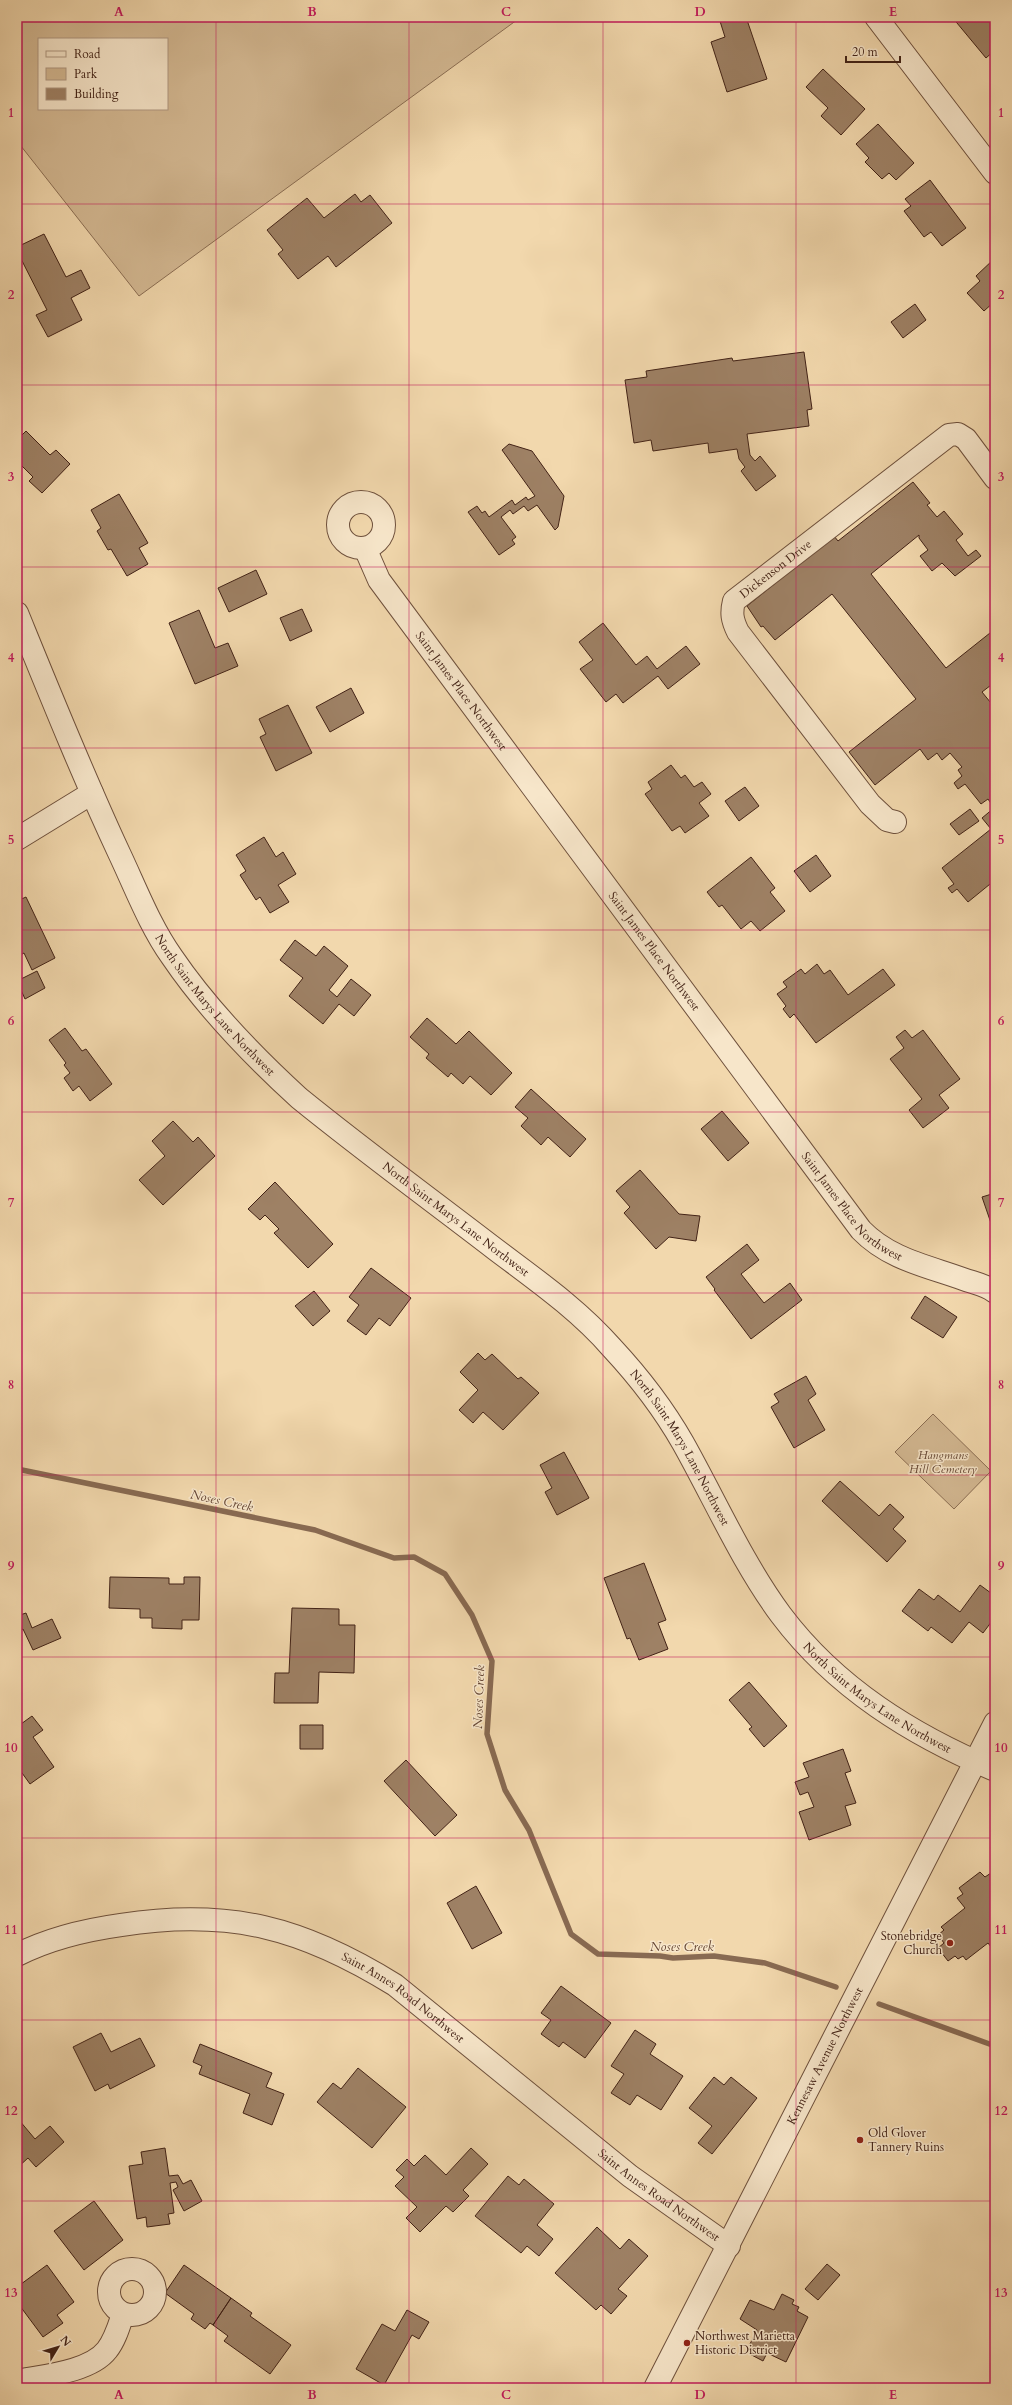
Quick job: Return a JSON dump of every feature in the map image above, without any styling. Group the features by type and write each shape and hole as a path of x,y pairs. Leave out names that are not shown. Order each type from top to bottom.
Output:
{"street":[{"path":"876,17 995,173"},
{"name":"Dickenson Drive","path":"896,822 887,820 878,813 738,632 732,619 734,601 949,435 958,434 966,439 995,478"},
{"name":"Saint James Place Northwest","path":"365,548 379,580 861,1230 880,1247 901,1258 978,1284 995,1292"},
{"name":"North Saint Marys Lane Northwest","path":"17,613 92,793 156,931 193,986 227,1028 261,1064 298,1098 557,1295 587,1322 635,1373 658,1403 682,1441 763,1588 808,1648 841,1680 871,1704 956,1753 985,1766"},
{"path":"17,839 92,793"},
{"name":"Kennesaw Avenue Northwest","path":"655,2388 729,2246 859,1987 985,1766 995,1723"},
{"name":"Saint Annes Road Northwest","path":"20,1948 94,1928 179,1919 236,1921 270,1928 308,1940 355,1960 395,1985 630,2176 729,2246"},
{"path":"17,2381 63,2372 92,2362 103,2355 112,2343 123,2314"}],"green space":[{"path":"17,17 521,17 139,296 17,141"},
{"name":"Hangmans Hill Cemetery","path":"933,1414 991,1471 954,1509 895,1452"}],"building":[{"path":"746,17 767,79 727,92 711,42 725,37 719,18"},
{"path":"952,17 994,17 995,50 986,58"},
{"path":"823,69 865,109 841,135 821,116 828,108 806,87"},
{"path":"878,124 914,163 896,180 889,173 882,179 865,162 869,158 856,144"},
{"path":"930,180 966,228 942,246 931,232 924,237 904,211 911,206 905,199"},
{"path":"355,194 361,202 370,195 392,223 336,267 328,256 298,279 278,254 283,250 267,230 307,198 324,218"},
{"path":"44,234 66,277 81,270 90,288 71,298 82,320 48,337 36,315 47,310 17,251 17,247"},
{"path":"995,258 995,301 984,311 967,293 980,281 976,276"},
{"path":"915,304 926,320 903,338 891,322"},
{"path":"804,352 812,409 807,410 809,426 747,434 750,455 755,461 760,456 776,476 756,491 741,471 745,467 739,459 737,449 709,453 708,443 653,451 651,440 634,443 625,380 647,377 646,371 732,358 733,361"},
{"path":"26,431 50,455 56,450 70,464 42,493 29,481 33,477 17,461 17,440"},
{"path":"509,444 532,451 564,496 558,527 555,530 537,505 528,511 524,506 513,514 510,510 501,517 516,537 512,540 515,544 499,555 468,512 477,506 482,513 485,511 489,517 512,500 515,505 526,497 528,500 535,496 502,450"},
{"path":"913,482 930,503 927,505 937,517 944,511 963,534 956,540 968,556 976,550 981,556 955,576 942,563 932,571 920,556 928,550 919,538 919,535 871,574 946,668 995,629 995,682 982,692 995,708 995,880 968,902 957,889 952,893 948,888 954,884 942,868 991,829 982,818 994,808 988,799 981,804 965,784 958,789 954,783 962,776 958,770 962,767 950,753 942,760 937,753 928,760 920,749 875,785 849,752 916,699 832,594 775,640 763,626 761,627 747,606 834,536 838,541"},
{"path":"119,494 148,543 139,548 148,564 127,576 111,549 108,550 97,531 101,528 91,510"},
{"path":"256,570 267,594 229,612 218,588"},
{"path":"302,609 312,631 290,641 280,618"},
{"path":"199,610 215,648 228,643 238,666 195,684 169,623"},
{"path":"603,623 636,665 647,656 657,669 686,646 700,664 668,689 658,676 623,703 616,694 606,702 580,669 593,660 579,642"},
{"path":"351,688 364,713 330,732 316,707"},
{"path":"288,705 312,753 276,771 260,737 266,734 259,719"},
{"path":"671,765 681,778 685,775 694,787 702,782 711,794 699,803 709,816 685,833 680,826 672,831 645,794 652,789 648,782"},
{"path":"745,787 759,806 739,821 725,801"},
{"path":"970,809 979,821 959,835 950,824"},
{"path":"264,837 276,857 283,852 296,874 278,885 289,902 270,913 260,897 256,900 240,875 246,871 236,855"},
{"path":"816,855 831,876 810,892 794,871"},
{"path":"751,857 775,888 770,892 785,911 760,931 751,921 741,929 722,905 719,907 707,892"},
{"path":"26,897 55,958 32,970 24,953 17,957 17,901"},
{"path":"295,940 316,956 324,946 348,966 329,990 337,997 351,979 371,995 354,1016 339,1004 323,1024 289,996 303,978 280,960"},
{"path":"817,964 824,974 830,970 848,995 883,969 895,985 816,1043 794,1014 790,1018 783,1009 786,1006 777,994 787,987 783,982 801,969 805,974"},
{"path":"37,971 45,988 25,999 17,981"},
{"path":"427,1018 456,1044 469,1031 512,1073 491,1095 470,1076 463,1084 451,1073 448,1077 426,1058 429,1054 410,1037"},
{"path":"65,1028 82,1051 86,1049 112,1084 90,1101 79,1086 73,1091 64,1078 70,1073 64,1065 66,1063 49,1040"},
{"path":"905,1030 912,1038 923,1030 960,1079 939,1095 949,1108 923,1128 909,1110 922,1099 890,1059 904,1048 896,1037"},
{"path":"531,1089 586,1139 570,1157 548,1137 541,1145 521,1126 528,1118 515,1107"},
{"path":"722,1111 749,1143 728,1161 701,1129"},
{"path":"173,1121 193,1142 198,1137 215,1156 163,1205 139,1180 165,1156 152,1141"},
{"path":"640,1170 679,1214 700,1216 696,1241 669,1237 656,1249 624,1213 630,1207 616,1191"},
{"path":"275,1182 333,1244 308,1268 274,1233 279,1229 265,1215 260,1220 248,1209"},
{"path":"995,1193 995,1229 993,1229 982,1197"},
{"path":"747,1244 759,1260 741,1274 764,1303 790,1283 802,1300 751,1339 706,1277"},
{"path":"371,1268 411,1298 390,1326 379,1318 366,1335 347,1321 359,1305 349,1297"},
{"path":"314,1291 330,1311 313,1326 295,1306"},
{"path":"925,1296 957,1317 943,1338 911,1318"},
{"path":"478,1353 485,1360 492,1354 518,1379 521,1377 539,1393 503,1430 483,1412 473,1423 459,1410 478,1390 460,1372"},
{"path":"806,1376 816,1394 808,1400 825,1430 794,1448 771,1407 779,1402 774,1394"},
{"path":"564,1452 589,1498 557,1515 545,1492 552,1488 540,1465"},
{"path":"840,1481 879,1516 890,1504 904,1517 893,1529 906,1541 887,1562 822,1501"},
{"path":"644,1563 666,1620 658,1623 668,1649 639,1660 630,1638 627,1639 604,1578"},
{"path":"110,1577 169,1578 169,1584 184,1584 184,1577 200,1577 199,1620 182,1620 182,1629 152,1628 152,1618 140,1618 140,1609 109,1608"},
{"path":"980,1585 995,1596 995,1617 983,1633 969,1622 952,1643 931,1627 928,1631 902,1611 919,1589 934,1600 938,1595 960,1612"},
{"path":"292,1608 339,1609 339,1625 355,1625 354,1673 319,1672 318,1703 274,1703 275,1673 289,1673"},
{"path":"26,1613 32,1628 52,1619 61,1638 33,1650 23,1629 17,1632 17,1616"},
{"path":"749,1682 787,1726 764,1747 749,1729 752,1727 729,1700"},
{"path":"32,1716 43,1730 33,1737 54,1767 30,1784 17,1766 17,1718 21,1724"},
{"path":"300,1725 323,1725 323,1749 300,1749"},
{"path":"843,1749 851,1771 845,1773 856,1803 845,1806 851,1825 809,1840 799,1812 814,1807 808,1792 800,1795 795,1782 809,1777 803,1763"},
{"path":"406,1760 457,1815 435,1836 384,1781"},
{"path":"980,1872 985,1877 991,1873 995,1878 995,1952 988,1943 966,1960 963,1956 958,1959 955,1956 948,1961 938,1948 944,1943 938,1935 944,1930 941,1927 965,1908 957,1898 963,1894 959,1888"},
{"path":"476,1886 502,1933 472,1949 447,1903"},
{"path":"561,1986 611,2023 585,2058 563,2042 559,2047 541,2034 551,2020 541,2013"},
{"path":"635,2030 656,2044 650,2054 683,2076 661,2110 637,2095 630,2105 611,2093 624,2074 611,2066"},
{"path":"101,2033 111,2052 140,2038 155,2066 110,2089 108,2084 95,2091 73,2047"},
{"path":"200,2044 272,2073 266,2087 284,2094 272,2125 243,2113 250,2094 199,2074 202,2066 193,2062"},
{"path":"358,2068 406,2107 372,2148 317,2102 333,2083 341,2089"},
{"path":"714,2077 724,2085 731,2077 757,2098 712,2154 698,2143 712,2126 689,2108"},
{"path":"19,2120 35,2139 50,2126 64,2142 36,2167 28,2158 17,2168 17,2122"},
{"path":"165,2148 169,2176 178,2175 183,2184 191,2180 202,2201 184,2211 173,2190 178,2187 176,2182 170,2183 174,2213 168,2214 170,2224 147,2227 146,2217 137,2219 129,2166 143,2164 141,2152"},
{"path":"471,2148 488,2164 463,2190 469,2196 453,2212 446,2206 420,2232 406,2218 417,2207 395,2186 404,2177 396,2170 407,2159 414,2166 425,2155 446,2175"},
{"path":"508,2176 519,2185 524,2179 554,2204 537,2225 553,2239 539,2256 527,2246 521,2253 475,2216"},
{"path":"94,2201 123,2240 84,2270 54,2231"},
{"path":"597,2227 620,2249 629,2239 648,2256 618,2289 627,2296 611,2314 601,2305 596,2310 555,2273"},
{"path":"827,2264 840,2275 818,2300 805,2289"},
{"path":"47,2265 74,2302 57,2315 63,2323 43,2337 17,2302 17,2287"},
{"path":"184,2265 231,2298 213,2325 210,2323 205,2329 191,2319 194,2314 165,2293"},
{"path":"782,2294 794,2300 792,2304 799,2307 797,2311 808,2317 786,2362 767,2353 763,2361 746,2352 757,2330 740,2319 750,2300 774,2310"},
{"path":"231,2298 252,2313 250,2316 291,2345 270,2374 224,2341 228,2336 213,2325"},
{"path":"407,2310 429,2322 419,2339 412,2335 384,2385 356,2369 382,2324 395,2331"}],"waterway":[{"name":"Noses Creek","path":"17,1469 315,1530 394,1558 414,1557 445,1574 472,1615 492,1661 487,1734 505,1790 529,1830 571,1934 598,1954 660,1956 673,1958 714,1956 765,1963 836,1987"},
{"name":"Noses Creek","path":"879,2004 995,2046"}],"place":[{"name":"Stonebridge Church","path":"950,1943"},
{"name":"Old Glover Tannery Ruins","path":"860,2140"},
{"name":"Northwest Marietta Historic District","path":"687,2343"}]}
